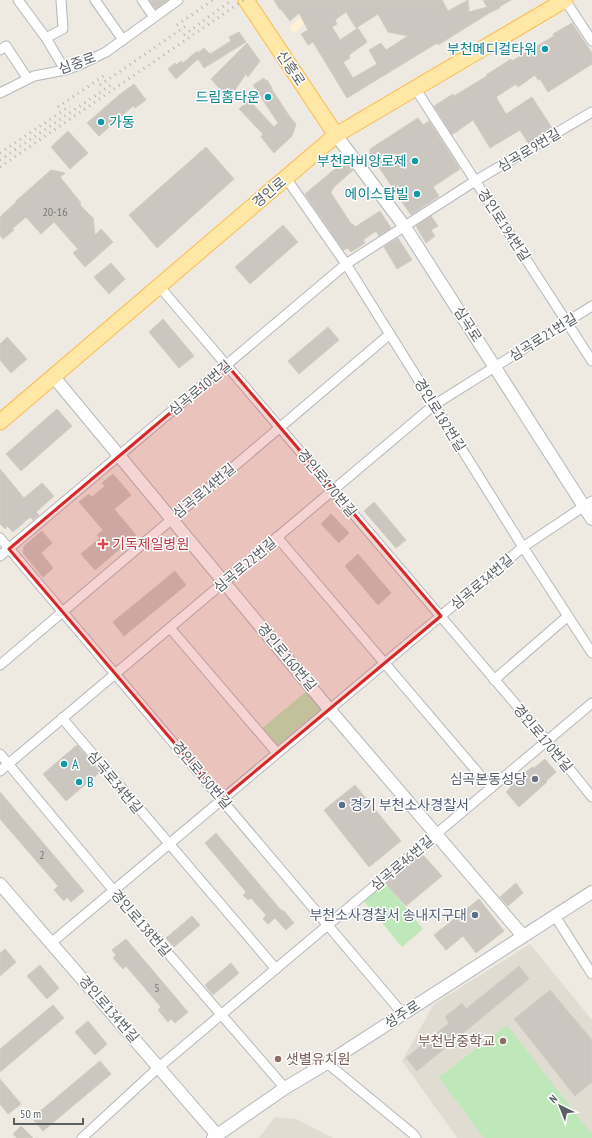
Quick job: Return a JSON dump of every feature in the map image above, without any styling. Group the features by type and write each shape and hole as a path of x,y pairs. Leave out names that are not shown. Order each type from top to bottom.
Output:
{"main road":[{"name":"신흥로","path":"246,0 336,135"},
{"name":"경인로","path":"0,422 336,135 565,0"}],"street":[{"path":"18,0 46,38 65,70"},
{"path":"46,38 63,29 61,0"},
{"path":"95,0 123,40"},
{"path":"142,0 154,17"},
{"name":"심중로","path":"0,93 28,78 77,66 106,52 178,0"},
{"path":"565,0 592,41"},
{"path":"3,48 28,78"},
{"name":"경인로194번길","path":"415,88 592,361"},
{"name":"심곡로9번길","path":"405,227 475,181 592,112"},
{"name":"심곡로","path":"336,135 405,227 495,366 588,504 592,519"},
{"name":"경인로182번길","path":"286,178 346,264 523,548 592,653"},
{"name":"심곡로10번길","path":"0,556 346,264 405,227"},
{"name":"경인로170번길","path":"159,286 547,741 592,797"},
{"name":"심곡로21번길","path":"495,366 592,306"},
{"name":"심곡로14번길","path":"0,665 390,334"},
{"name":"심곡로22번길","path":"0,770 434,405 495,366"},
{"name":"경인로160번길","path":"53,376 329,709 523,936"},
{"name":"심곡로34번길","path":"51,943 523,548 588,504"},
{"path":"278,537 491,788"},
{"name":"경인로150번길","path":"0,538 404,1014"},
{"path":"494,680 568,616"},
{"path":"170,628 277,753"},
{"name":"심곡로46번길","path":"82,1138 159,1067 592,703"},
{"name":"심곡로34번길","path":"62,718 168,845"},
{"name":"경인로138번길","path":"0,754 114,891 285,1088"},
{"path":"168,845 276,969"},
{"name":"경인로134번길","path":"0,884 159,1067 215,1136"},
{"name":"성주로","path":"215,1136 285,1088 404,1014 592,892"},
{"path":"554,916 592,974"},
{"path":"327,1063 416,1138"}],"highlighted area":[{"path":"227,365 441,616 222,799 9,549"}],"shaded area":[{"path":"318,0 330,0 293,34 290,27"},
{"name":"부천남중학교","path":"530,944 592,1020 592,1138 457,1138 402,1061 434,1004"},
{"path":"275,1117 296,1119 333,1138 259,1138"}],"green space":[{"path":"308,690 325,710 277,749 260,730"},
{"path":"386,883 423,929 402,947 364,901"},
{"path":"507,1025 592,1134 592,1138 484,1138 439,1077"}],"building":[{"path":"149,0 168,0 156,9"},
{"path":"274,0 442,0 448,11 468,0 469,12 487,7 483,0 511,0 499,7 500,8 438,45 437,43 347,98 313,42 308,45 301,34 308,30 299,13 290,21 281,9 280,10","holes":["346,12 356,28 378,14 388,32 408,36 386,50 381,43 369,50 377,64 353,78 343,62 350,58 349,55 367,42 358,28 340,40 332,27 337,24 335,20"]},
{"path":"572,23 592,53 592,64 548,92 540,79 538,80 535,75 518,87 516,84 496,97 506,114 532,97 552,128 528,143 520,130 490,148 473,120 452,135 434,106 487,76 486,75 511,59 512,61 554,36 553,34"},
{"path":"239,32 246,42 204,68 198,59 176,79 168,69 175,63 176,65 181,61 183,63 197,51 198,53 204,48 210,54 231,41 229,37"},
{"path":"247,43 260,61 248,77 246,74 232,94 225,95 211,79"},
{"path":"264,78 266,81 267,80 296,124 292,136 274,153 261,137 263,134 239,109 249,100 274,127 278,123 253,85"},
{"path":"134,84 146,100 135,108 133,106 99,136 87,123"},
{"name":"부천라비앙로제","path":"418,118 423,125 429,121 460,169 433,187 439,196 411,215 370,154 370,149"},
{"path":"68,131 88,153 70,169 51,147"},
{"path":"206,147 234,179 157,248 129,215"},
{"path":"342,163 348,164 353,170 333,188 331,193 352,225 353,224 355,227 380,211 391,228 379,236 376,231 363,240 365,243 351,252 348,248 343,250 305,194"},
{"path":"51,170 65,173 60,177 81,203 80,205 93,218 95,235 101,229 113,242 85,267 73,253 78,249 54,222 41,234 26,217 3,239 0,235 0,217"},
{"path":"431,216 438,226 431,230 435,236 426,243 416,226"},
{"path":"283,225 298,242 250,284 235,267"},
{"path":"398,238 412,260 397,269 384,247"},
{"path":"111,263 125,279 109,294 94,277"},
{"path":"163,319 194,356 179,368 149,332"},
{"path":"328,327 339,340 299,374 288,361"},
{"path":"7,337 27,359 11,373 0,360 0,344"},
{"path":"57,409 72,426 21,471 6,454"},
{"path":"0,469 24,498 42,483 54,496 36,512 39,515 33,520 30,517 13,532 7,526 5,529 0,524"},
{"path":"113,474 131,495 114,509 136,535 95,570 81,554 100,538 97,535 103,530 79,502 89,494 92,497 105,486 102,483"},
{"path":"374,502 406,540 396,548 364,511"},
{"path":"331,514 349,533 339,543 321,524"},
{"path":"42,531 52,543 41,553 53,568 43,577 23,553 24,546"},
{"path":"358,554 391,593 378,605 345,566"},
{"path":"175,571 186,585 124,636 113,622"},
{"path":"77,745 100,772 66,801 43,774"},
{"path":"545,759 556,772 519,807 506,792 511,787 510,786 532,767 534,768"},
{"path":"355,785 401,841 369,867 324,810"},
{"path":"0,792 84,891 71,902 67,897 64,901 54,890 58,886 0,819"},
{"path":"216,833 280,909 284,911 294,923 286,930 275,918 268,924 263,919 266,915 251,898 248,900 243,895 246,892 205,843"},
{"path":"422,854 442,876 406,906 386,884"},
{"path":"516,883 523,893 508,906 500,897"},
{"name":"부천소사경찰서 송내지구대","path":"479,899 504,931 476,953 463,936 446,950 434,935"},
{"path":"192,916 200,925 174,947 166,938"},
{"path":"126,939 188,1012 175,1023 171,1019 168,1022 158,1010 161,1007 126,966 123,969 113,958 116,955 112,950"},
{"path":"5,949 16,962 0,976 0,953"},
{"path":"231,963 239,973 213,995 205,985"},
{"path":"40,965 59,988 47,999 27,976"},
{"name":"부천남중학교","path":"519,966 529,979 417,1071 406,1058 449,1023 445,1017 462,1003 466,1009"},
{"path":"550,990 592,1040 592,1082 575,1096 514,1019"},
{"path":"53,1005 64,1018 0,1072 0,1049"},
{"path":"88,1021 107,1044 95,1055 75,1032"},
{"path":"100,1061 111,1074 43,1131 32,1118"},
{"path":"0,1079 21,1104 8,1114 0,1104"},
{"path":"21,1126 33,1138 17,1138 13,1134"}],"railway":[{"path":"177,25 213,0"},
{"path":"184,35 232,0"},
{"path":"0,167 244,0"},
{"path":"100,85 189,24"},
{"path":"58,107 105,75"},
{"path":"0,160 111,85"},
{"path":"0,153 70,106"}],"place":[{"name":"부천메디컬타워","path":"545,49"},
{"name":"드림홈타운","path":"268,97"},
{"name":"가동","path":"101,122"},
{"name":"부천라비앙로제","path":"415,161"},
{"name":"에이스탑빌","path":"417,194"},
{"name":"기독제일병원","path":"103,544"},
{"name":"A","path":"64,764"},
{"name":"심곡본동성당","path":"535,779"},
{"name":"B","path":"79,782"},
{"name":"경기 부천소사경찰서","path":"342,805"},
{"name":"부천소사경찰서 송내지구대","path":"475,915"},
{"name":"부천남중학교","path":"503,1041"},
{"name":"샛별유치원","path":"278,1059"}]}
